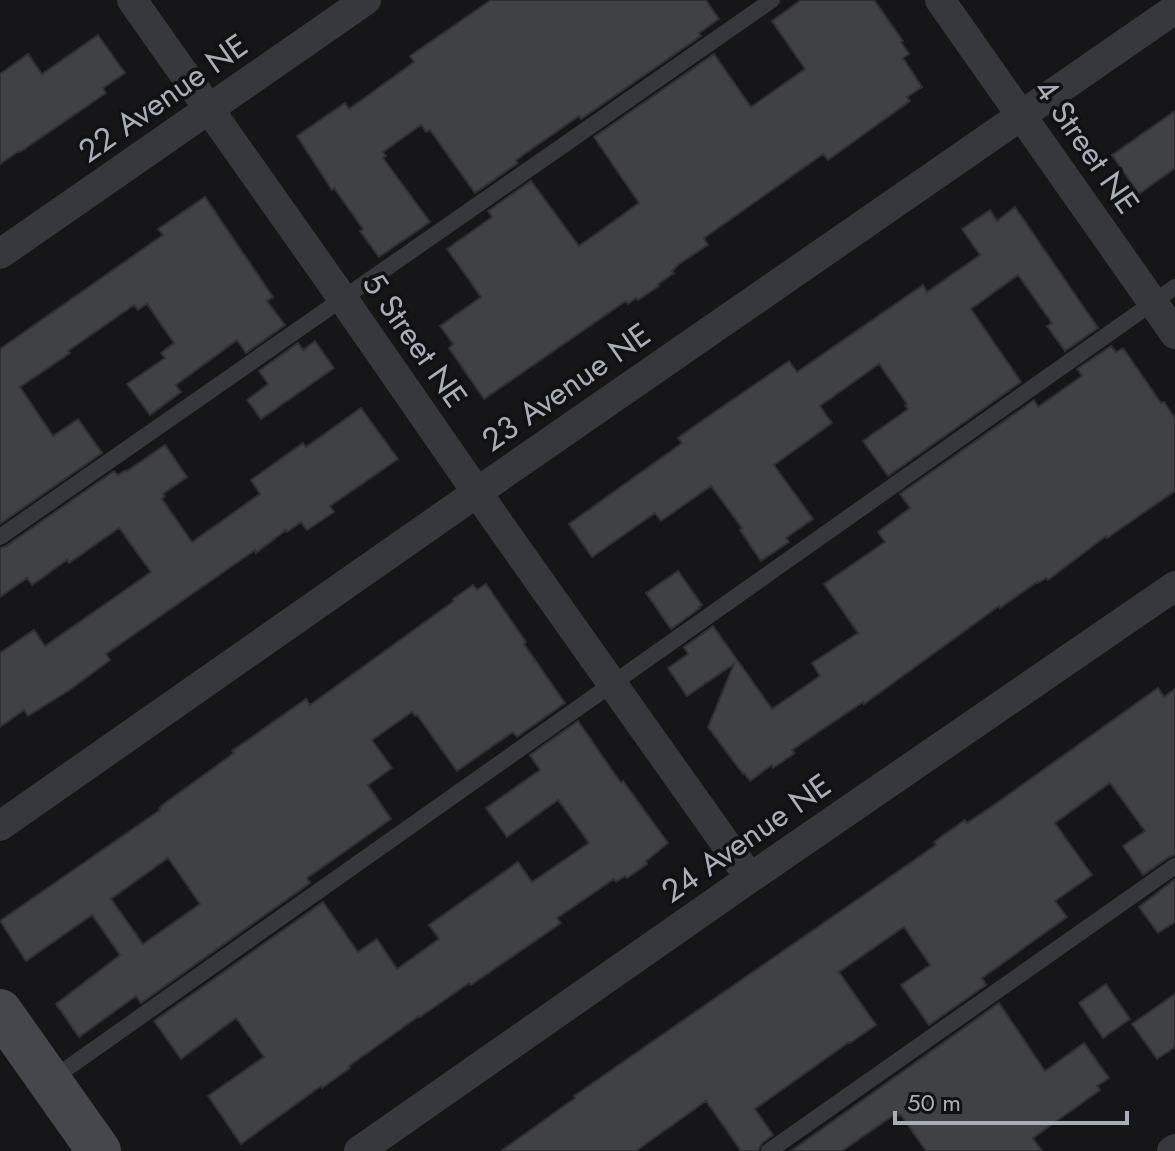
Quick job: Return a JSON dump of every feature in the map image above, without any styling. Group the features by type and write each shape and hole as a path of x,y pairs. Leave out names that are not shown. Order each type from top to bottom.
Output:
{"street":[{"name":"5 Street NE","path":"132,0 750,878"},
{"name":"22 Avenue NE","path":"0,254 366,0"},
{"name":"4 Street NE","path":"940,0 1022,116 1164,295 1175,334"},
{"name":"23 Avenue NE","path":"0,826 1175,9"},
{"name":"24 Avenue NE","path":"359,1151 1175,586"},
{"path":"0,1011 99,1151"}],"lane":[{"path":"0,537 772,0"},
{"path":"49,1081 1164,295"},
{"path":"769,1151 1175,866"}],"building":[{"path":"491,0 706,0 719,19 699,33 701,36 581,119 579,116 475,193 430,130 426,132 421,125 383,152 386,156 383,158 430,222 379,257 360,231 363,229 334,188 332,190 297,136 345,103 349,109 414,62 410,56"},
{"path":"801,0 874,0 903,41 909,54 903,58 922,87 907,97 910,101 828,160 823,154 704,238 708,245 679,264 659,286 638,300 636,298 628,304 626,301 484,399 449,348 453,344 440,326 481,297 447,249 492,217 488,211 531,181 579,246 639,203 594,137 714,54 751,107 805,69 772,21"},
{"path":"98,35 125,73 103,88 106,93 0,164 0,74 28,54 42,74"},
{"path":"1175,111 1175,168 1139,194 1112,155"},
{"path":"205,197 273,297 267,301 285,325 246,353 237,340 176,385 181,392 150,415 127,384 165,358 161,353 174,343 147,304 138,310 134,305 68,351 70,353 20,387 53,436 78,419 102,453 0,524 0,349 163,235 158,229"},
{"path":"1015,207 1098,328 1065,351 1047,326 1052,323 1018,275 971,309 1021,382 888,476 863,441 908,409 879,364 820,406 832,423 774,465 813,519 786,538 789,542 761,561 740,530 742,528 711,486 661,521 655,513 592,557 569,524 682,443 678,438 789,361 797,372 923,285 927,292 980,255 962,229 990,210 997,221"},
{"path":"315,341 334,368 261,419 247,400 268,384 259,371 298,343 303,350"},
{"path":"1111,346 1116,352 1123,348 1175,418 1175,491 1106,536 1048,580 1037,582 999,606 864,704 792,750 795,753 750,781 708,727 734,664 687,696 668,668 688,654 684,647 713,626 772,709 820,676 812,663 858,633 824,584 885,542 878,532 910,508 900,494 1034,400 1038,407 1082,376 1077,369"},
{"path":"361,408 398,459 330,506 334,512 307,530 301,522 286,530 106,654 110,660 71,689 28,716 24,710 0,727 0,653 34,630 45,646 151,572 119,528 32,585 27,578 0,597 0,548 114,471 118,475 127,471 165,445 187,477 163,494 162,499 192,542 260,494 251,480 303,443 306,447"},
{"path":"678,571 702,605 671,629 646,593"},
{"path":"486,584 565,703 517,737 513,732 457,771 412,712 372,740 392,768 368,785 391,819 307,878 310,883 141,1003 136,996 79,1037 56,1004 120,955 92,915 26,961 0,921 160,810 165,803 234,753 232,751 306,699 310,705 473,585 477,590","holes":["168,858 200,904 143,944 111,899"]},
{"path":"1158,688 1164,697 1175,689 1175,855 1143,875 1123,846 1145,831 1110,783 1055,823 1092,875 1055,901 1067,917 982,978 986,985 929,1025 901,985 930,965 904,927 839,972 876,1025 755,1109 773,1135 762,1143 758,1151 741,1151 706,1101 636,1151 501,1151 574,1096 936,845 934,842 965,820 967,823 994,805"},
{"path":"578,721 668,843 646,861 647,864 627,878 625,876 616,882 614,879 557,918 561,923 471,985 469,983 419,1016 241,1144 208,1096 264,1057 236,1018 181,1059 154,1021 323,902 358,952 377,939 397,969 439,939 429,925 518,862 532,882 589,843 558,800 507,837 486,808 540,770 530,755"},
{"path":"1175,879 1175,922 1158,933 1139,907"},
{"path":"1106,984 1130,1019 1103,1038 1079,1003"},
{"path":"1175,994 1175,1047 1157,1059 1132,1024"},
{"path":"999,1003 1045,1071 1084,1043 1109,1078 1097,1086 1100,1090 1033,1138 1042,1151 926,1151 897,1113 842,1151 791,1151"}]}
